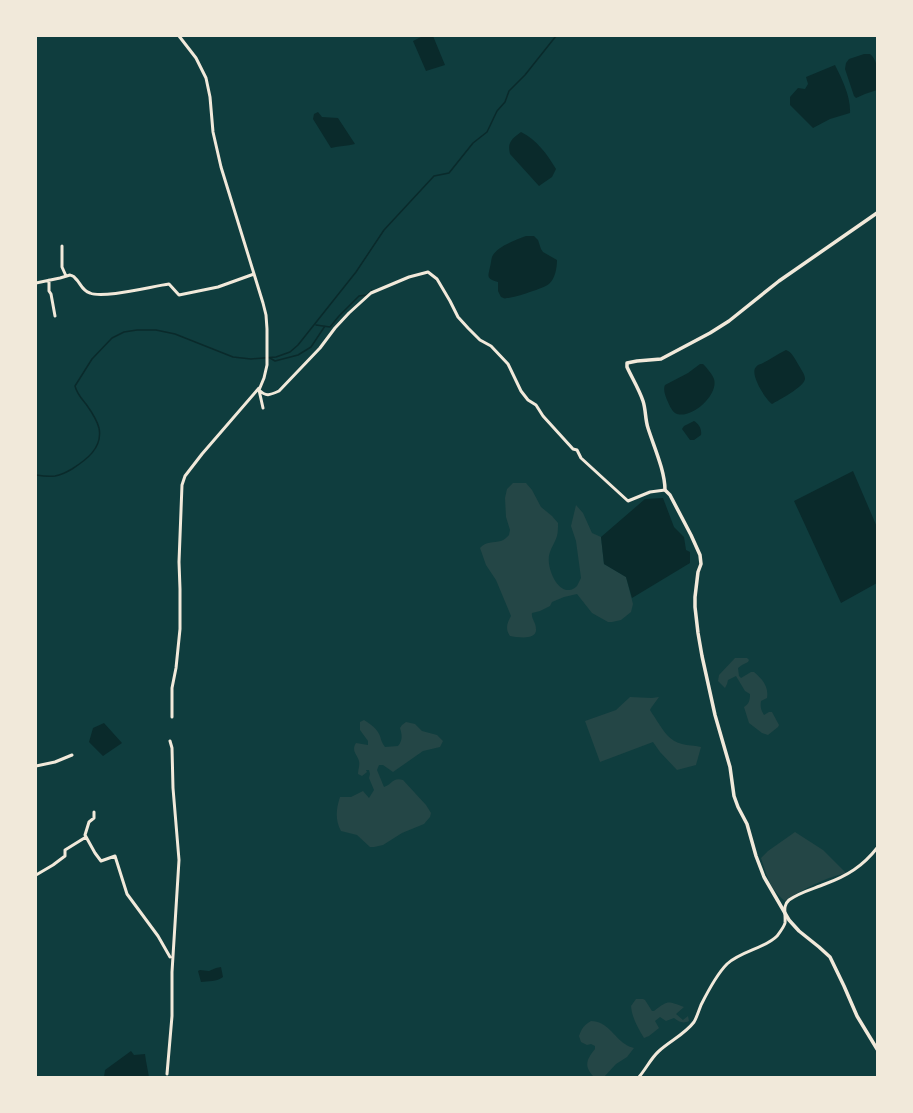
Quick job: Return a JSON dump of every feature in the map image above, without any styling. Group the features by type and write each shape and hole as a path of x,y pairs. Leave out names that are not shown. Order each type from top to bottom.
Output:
{"street":[{"path":"172,717 172,688 176,668 180,629 179,562 182,485 185,476 202,454 259,388 264,378 267,365 266,315 221,167 206,78 196,58 179,36"},
{"path":"877,213 779,281 729,321 710,333 661,359 627,363 627,367 646,410 648,428 665,481 665,490 670,495 700,555 701,564 698,572 695,597 698,632 715,715 730,767 734,796 738,807 747,824 756,856 764,877 793,925 830,957 857,1016 877,1049"},
{"path":"62,246 62,267 66,276"},
{"path":"259,388 264,394 271,395 279,391 320,348 335,328 349,313 371,293 409,277 428,272 437,279 458,317 480,340 491,346 508,364 521,391 573,449 577,450 581,458 628,501 639,498 650,492 665,490"},
{"path":"36,283 70,275 76,278 82,288 97,295 128,292 170,284 179,295 218,287 254,274"},
{"path":"49,280 49,291 51,294 55,316"},
{"path":"259,388 263,408"},
{"path":"167,1074 172,1016 172,972 178,860 172,748 170,741"},
{"path":"36,766 55,762 72,755"},
{"path":"94,812 94,818 89,822 85,835 86,837 101,861 115,856 127,894 158,936 170,957"},
{"path":"36,875 65,856 65,850 86,837"},
{"path":"639,1077 658,1051 688,1029 694,1022 704,1000 727,964 777,936 784,926 784,911 789,900 803,892 827,884 852,872 865,862 877,848"}],"shaded area":[{"path":"423,36 433,36 445,65 426,71 413,41"},
{"path":"864,54 870,54 877,66 877,90 856,98 845,69 846,63 849,59"},
{"path":"835,65 848,94 850,113 830,119 813,128 790,105 790,97 798,88 805,89 808,84 806,77"},
{"path":"318,112 322,117 338,118 355,144 331,148 313,119 314,114"},
{"path":"521,132 532,139 541,148 556,169 552,177 539,186 510,154 509,146 511,141"},
{"path":"526,236 534,236 538,240 543,252 557,260 554,276 549,284 541,288 511,298 501,297 498,291 498,282 489,277 492,257 497,250"},
{"path":"786,350 790,352 794,358 805,379 800,386 772,404 759,387 754,370 758,365"},
{"path":"700,364 705,366 714,379 712,392 708,399 695,410 688,413 675,413 671,409 666,398 664,390 665,385 688,373"},
{"path":"694,421 700,427 701,435 694,440 690,440 682,429 684,426"},
{"path":"853,471 877,527 877,583 841,603 794,501"},
{"path":"513,483 526,483 532,490 541,507 558,523 557,536 550,553 549,561 549,566 556,583 560,587 569,590 577,586 581,578 576,541 571,526 576,505 583,513 592,533 601,537 604,564 626,577 633,604 631,612 621,620 608,622 592,613 577,594 552,602 550,606 532,613 536,629 535,633 530,637 510,636 507,631 507,626 511,616 496,580 486,565 480,548 487,543 502,541 509,535 510,530 506,517 505,498 507,489"},
{"path":"663,498 674,527 684,537 686,550 690,552 690,563 632,598 626,577 604,564 601,537 645,499"},
{"path":"735,658 747,658 749,660 738,668 739,676 741,678 751,672 754,672 766,686 767,698 761,701 761,710 764,715 772,712 779,725 768,735 762,733 749,723 744,707 749,702 750,694 745,691 736,676 728,680 725,688 718,681 719,675"},
{"path":"630,697 659,697 650,710 665,732 674,741 684,745 701,747 696,765 677,770 653,742 600,762 585,721 616,710"},
{"path":"364,720 373,726 377,731 385,747 398,746 402,737 400,728 406,722 415,724 422,731 437,735 443,741 440,747 423,751 393,772 383,765 379,765 377,770 384,787 389,785 394,780 403,780 426,805 431,813 430,817 424,824 402,833 383,845 374,847 370,847 357,835 341,831 337,819 337,810 340,797 351,797 363,791 369,798 374,790 369,778 369,770 366,770 367,772 362,776 358,774 359,761 354,750 356,743 368,745 368,741 360,730 360,722"},
{"path":"104,723 122,743 103,756 89,742 93,728"},
{"path":"795,832 823,850 846,873 814,884 785,901 772,886 761,858 768,851"},
{"path":"221,967 223,977 221,979 201,982 198,971 209,971"},
{"path":"636,999 645,1000 652,1011 666,1003 684,1007 676,1014 683,1020 688,1016 689,1021 681,1022 674,1018 666,1021 660,1017 655,1021 659,1028 644,1038 636,1023 631,1006"},
{"path":"591,1021 601,1023 606,1026 626,1045 634,1048 627,1057 616,1064 604,1077 594,1077 588,1069 588,1059 595,1049 595,1046 591,1044 587,1045 581,1042 579,1036 584,1027"},
{"path":"131,1051 134,1055 145,1054 149,1077 104,1077 105,1070"}],"waterway":[{"path":"36,475 53,476 66,472 83,462 96,447 100,435 98,425 92,413 78,394 75,386 92,359 112,338 124,332 156,330 175,334 233,357 251,359 276,357 290,352 298,345 356,272 384,230 434,176 449,173 473,143 487,132 497,111 505,102 509,91 525,75 556,36"},
{"path":"316,325 330,327 359,296 367,295 372,290"},
{"path":"270,358 275,361 298,355 311,347 325,326"}]}
